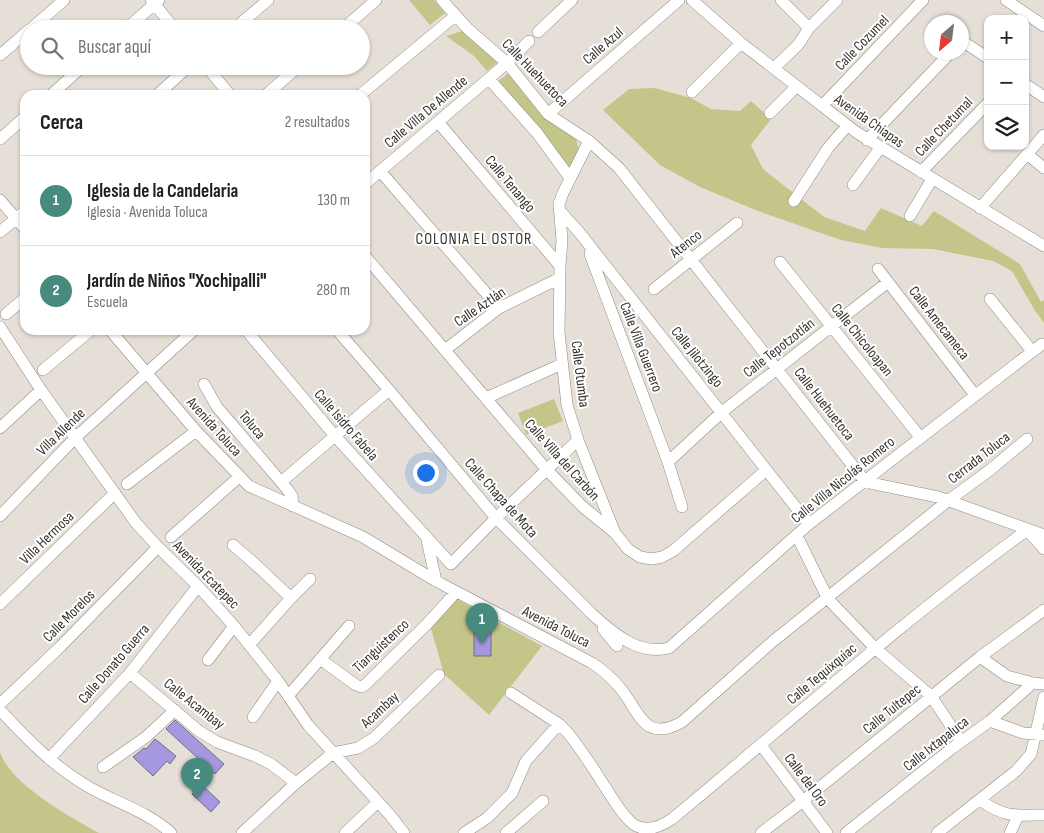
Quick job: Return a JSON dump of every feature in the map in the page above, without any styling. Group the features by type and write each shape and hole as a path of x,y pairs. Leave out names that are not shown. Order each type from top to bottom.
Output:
{"street":[{"path":"41,20 64,0"},
{"path":"245,20 268,0"},
{"path":"353,20 376,0"},
{"path":"538,32 572,0"},
{"name":"Calle Azul","path":"548,114 679,0"},
{"name":"Avenida Chiapas","path":"692,0 741,42 867,140 1044,246"},
{"path":"781,0 809,28"},
{"path":"774,68 798,45 809,28 837,0"},
{"name":"Calle Cozumel","path":"822,106 923,0"},
{"path":"1006,0 1044,26"},
{"path":"135,20 155,1 169,20"},
{"path":"365,90 450,6"},
{"name":"Calle Huehuetoca","path":"450,6 507,63 548,114 589,141 619,168 864,480"},
{"path":"0,55 20,38"},
{"name":"Calle Villa De Allende","path":"370,180 489,79 529,41"},
{"path":"692,92 741,42"},
{"path":"969,46 984,55"},
{"path":"867,140 943,60"},
{"path":"56,90 73,75"},
{"path":"162,90 179,75"},
{"path":"213,75 226,90"},
{"path":"272,90 289,75"},
{"path":"489,79 537,133 570,178"},
{"path":"770,113 797,86"},
{"path":"1029,87 1044,97"},
{"name":"Calle Chetumal","path":"921,172 986,105"},
{"path":"0,139 20,121"},
{"name":"Calle Tenango","path":"438,122 560,266"},
{"path":"794,202 824,154 847,126"},
{"path":"980,208 1044,135"},
{"name":"Calle Otumba","path":"589,141 559,204 562,240 559,332 567,405 578,440 616,533"},
{"path":"854,185 880,148"},
{"path":"1027,154 1044,168"},
{"path":"380,171 498,308"},
{"name":"Calle Chetumal","path":"910,216 932,179"},
{"path":"0,200 20,223"},
{"name":"Calle Jilotzingo","path":"560,211 579,232 586,244 722,412 809,524"},
{"path":"0,232 20,215"},
{"name":"Atenco","path":"654,289 737,223"},
{"path":"562,240 567,232 572,230 579,232"},
{"name":"Calle Villa Guerrero","path":"586,244 668,462 682,506"},
{"name":"Calle Villa del Carbón","path":"370,262 546,469 583,507 616,533 628,549 640,557 652,560 673,551 766,471"},
{"name":"Calle Chicoloapan","path":"780,262 920,437"},
{"name":"Calle Amecameca","path":"878,268 975,395"},
{"name":"Calle Aztlán","path":"445,350 498,308 560,278"},
{"name":"Calle Tepotzotlán","path":"668,462 722,412 888,282"},
{"path":"990,299 1032,351"},
{"path":"6,314 20,302"},
{"name":"Avenida Ecatepec","path":"1,332 136,523 234,626 278,681 308,725 404,833"},
{"path":"43,370 85,335"},
{"name":"Avenida Toluca","path":"114,335 196,431 249,486 364,537 456,592 598,667 621,689 638,715 647,724 658,730 670,729 682,722 772,642 828,599 949,500"},
{"path":"147,374 189,335"},
{"name":"Calle Isidro Fabela","path":"250,335 334,436 451,564 496,518"},
{"name":"Calle Chapa de Mota","path":"341,335 496,518 592,614 608,628 635,645 658,651 669,648"},
{"name":"Calle Villa Nicolás Romero","path":"669,648 809,524 1042,344"},
{"path":"486,398 562,364"},
{"name":"Villa Allende","path":"0,516 75,438 147,374"},
{"name":"Toluca","path":"204,384 217,407 292,496 293,506"},
{"path":"0,428 41,390"},
{"path":"281,482 389,390"},
{"path":"126,484 196,431"},
{"name":"Cerrada Toluca","path":"949,500 990,470 1027,439"},
{"path":"496,518 578,440"},
{"path":"171,537 239,477"},
{"path":"864,480 870,483 949,500 1044,535"},
{"name":"Villa Hermosa","path":"0,604 115,493"},
{"path":"1027,530 1044,549"},
{"name":"Calle Tequixquiac","path":"511,693 559,724 573,739 634,829 653,829 662,826 876,649 1027,530"},
{"path":"797,536 828,599 876,649 931,696 961,741"},
{"name":"Calle Isidro Fabela","path":"426,538 436,580"},
{"path":"232,546 255,564 291,598"},
{"name":"Calle Morelos","path":"0,704 61,646 158,548"},
{"path":"249,645 310,579"},
{"name":"Calle Donato Guerra","path":"49,759 130,673 198,586"},
{"name":"Tianguistenco","path":"320,659 356,686 361,687 427,624 456,592"},
{"name":"Calle Tultepec","path":"761,833 980,657 1044,610"},
{"path":"592,614 617,646"},
{"path":"208,660 234,626"},
{"path":"288,696 349,626"},
{"path":"980,657 1007,676 1039,683"},
{"name":"Calle Acambay","path":"130,673 199,731 271,764 296,783"},
{"name":"Acambay","path":"333,753 358,748 374,738 439,675"},
{"path":"253,717 278,681"},
{"name":"Calle Ixtapaluca","path":"846,833 961,741 1039,683"},
{"path":"937,833 1026,761 1040,735 1044,696"},
{"path":"0,710 49,759 87,786 128,806 171,833"},
{"path":"103,768 146,737 175,710"},
{"path":"990,721 1016,731 1040,735"},
{"path":"464,833 487,818 512,793 526,762 559,724"},
{"name":"Calle del Oro","path":"761,745 827,833"},
{"path":"242,833 296,783 333,753"},
{"path":"980,800 1001,813 1018,816 1044,814"},
{"path":"506,833 543,801"},
{"path":"345,833 378,802"},
{"path":"1010,833 1018,816"}],"green space":[{"path":"409,0 435,0 445,13 430,25"},
{"path":"462,31 482,45 497,63 487,71 474,56 446,36"},
{"path":"510,72 576,139 579,151 569,171 497,82"},
{"path":"654,88 691,98 711,109 740,111 751,101 771,119 751,145 763,169 824,217 865,231 881,208 922,226 934,211 1020,264 1041,302 1044,300 1044,323 1012,271 993,261 933,249 882,248 841,240 758,211 700,187 660,165 603,110 629,89"},
{"path":"554,399 563,421 526,435 518,413"},
{"path":"453,597 542,646 489,715 444,674 430,625"},
{"path":"0,752 6,764 28,787 58,809 99,833 0,833"}],"building":[{"path":"474,632 491,632 491,656 474,656"},
{"path":"175,720 224,764 215,774 166,729"},
{"path":"155,739 176,756 170,764 167,761 153,776 133,757 144,748 146,749"},
{"path":"201,784 220,802 211,812 192,794"}],"place":[{"name":"Iglesia de la Candelaria","path":"482,644"},
{"name":"Jardín de Niños \"Xochipalli\"","path":"197,799"}],"district":[{"name":"COLONIA EL OSTOR","path":"474,239"}]}
